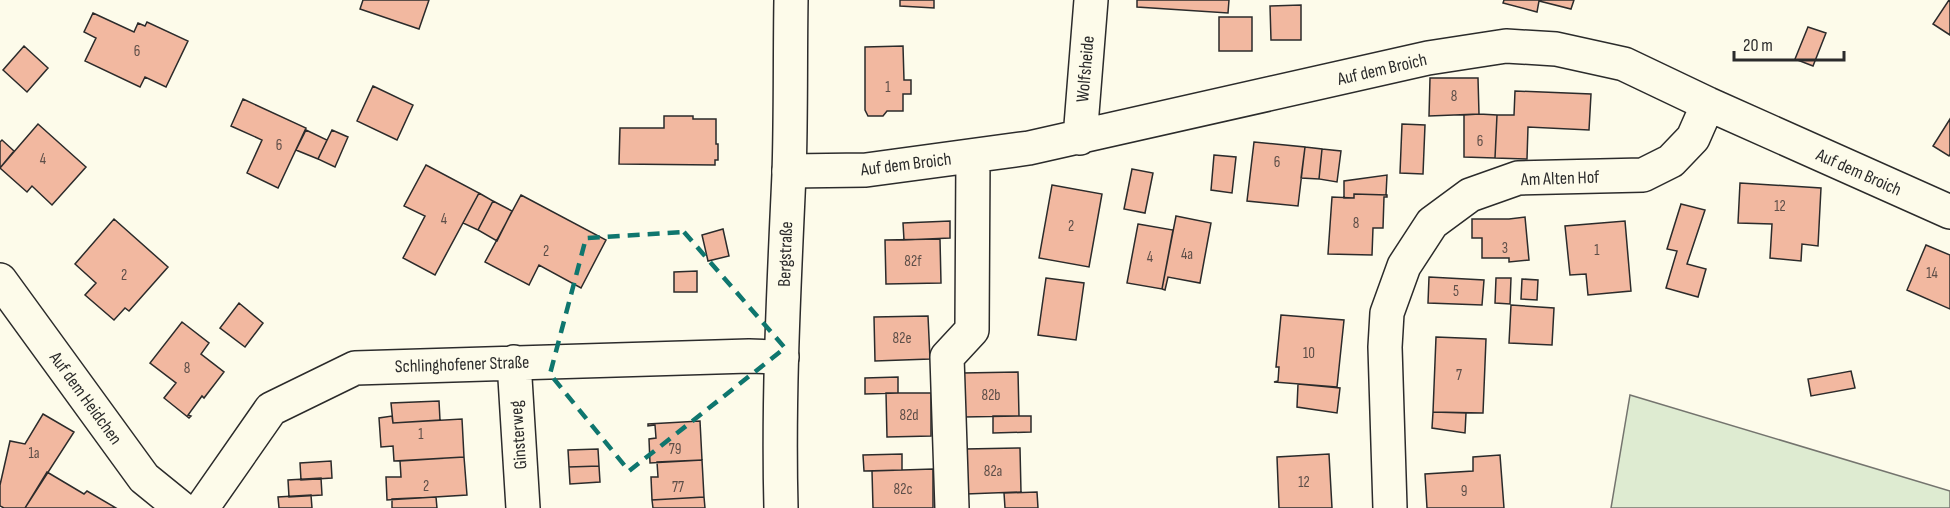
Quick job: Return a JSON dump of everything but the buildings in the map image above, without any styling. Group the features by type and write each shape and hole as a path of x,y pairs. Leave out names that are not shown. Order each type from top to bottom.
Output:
{"street":[{"name":"Bergstraße","path":"781,508 782,357 789,171 790,0"},
{"name":"Wolfsheide","path":"1080,138 1091,0"},
{"name":"Auf dem Broich","path":"789,171 866,170 1029,148 1428,58 1506,46 1556,49 1624,64 1950,212"},
{"name":"Am Alten Hof","path":"1390,508 1387,313 1404,266 1432,223 1470,195 1518,178 1643,175 1671,161 1693,138 1708,104"},
{"path":"952,508 947,357 972,330 974,156"},
{"name":"Auf dem Heidchen","path":"0,280 144,478 181,508"},
{"name":"Schlinghofener Straße","path":"202,508 272,409 355,368 514,362 782,357"},
{"name":"Ginsterweg","path":"514,362 523,508"}],"highlighted area":[{"path":"684,232 785,348 629,471 550,374 586,238"}],"green space":[{"path":"1630,395 1950,491 1950,508 1611,508"}]}
